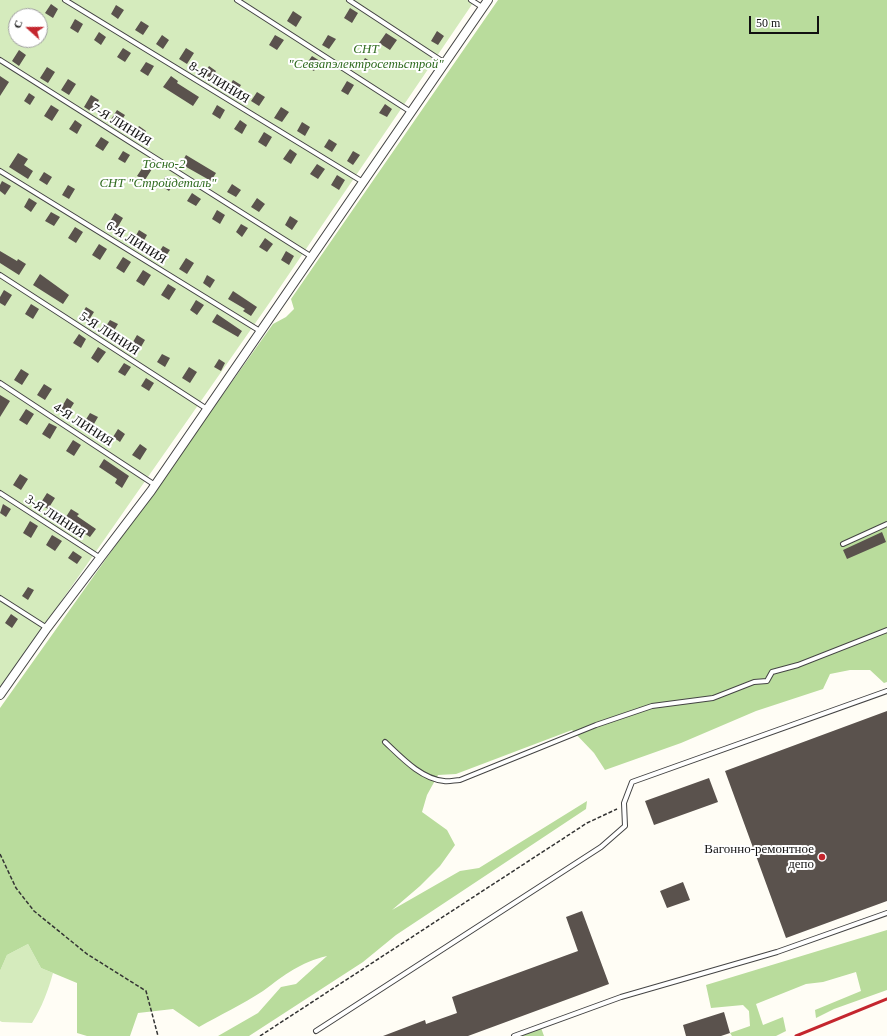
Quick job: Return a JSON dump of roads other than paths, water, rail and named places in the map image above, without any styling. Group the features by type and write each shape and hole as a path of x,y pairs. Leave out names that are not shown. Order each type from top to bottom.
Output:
{"street":[{"path":"0,695 99,557 155,485 488,0"}],"lane":[{"name":"8-Я ЛИНИЯ","path":"65,0 363,182"},
{"path":"237,0 411,112"},
{"path":"349,0 445,63"},
{"path":"471,0 482,7"},
{"name":"7-Я ЛИНИЯ","path":"0,60 312,257"},
{"name":"6-Я ЛИНИЯ","path":"0,171 261,331"},
{"name":"5-Я ЛИНИЯ","path":"0,276 208,409"},
{"name":"4-Я ЛИНИЯ","path":"0,383 155,485"},
{"name":"3-Я ЛИНИЯ","path":"0,493 99,557"},
{"path":"843,544 887,524"},
{"path":"0,598 47,628"},
{"path":"385,742 408,763 425,775 444,782 460,780 596,725 652,706 713,698 754,682 767,681 772,672 798,665 887,630"},
{"path":"316,1031 601,847 625,826 624,806 632,782 887,691"},
{"path":"514,1036 621,997 776,952 887,913"}],"railway":[{"path":"796,1036 887,999"}],"place":[{"name":"Вагонно-ремонтное депо","path":"822,857"}],"park label":[{"name":"СНТ \"Севзапэлектросетьстрой\"","path":"366,58"},
{"name":"Тосно-2","path":"164,165"},
{"name":"СНТ \"Стройдеталь\"","path":"158,184"}]}
